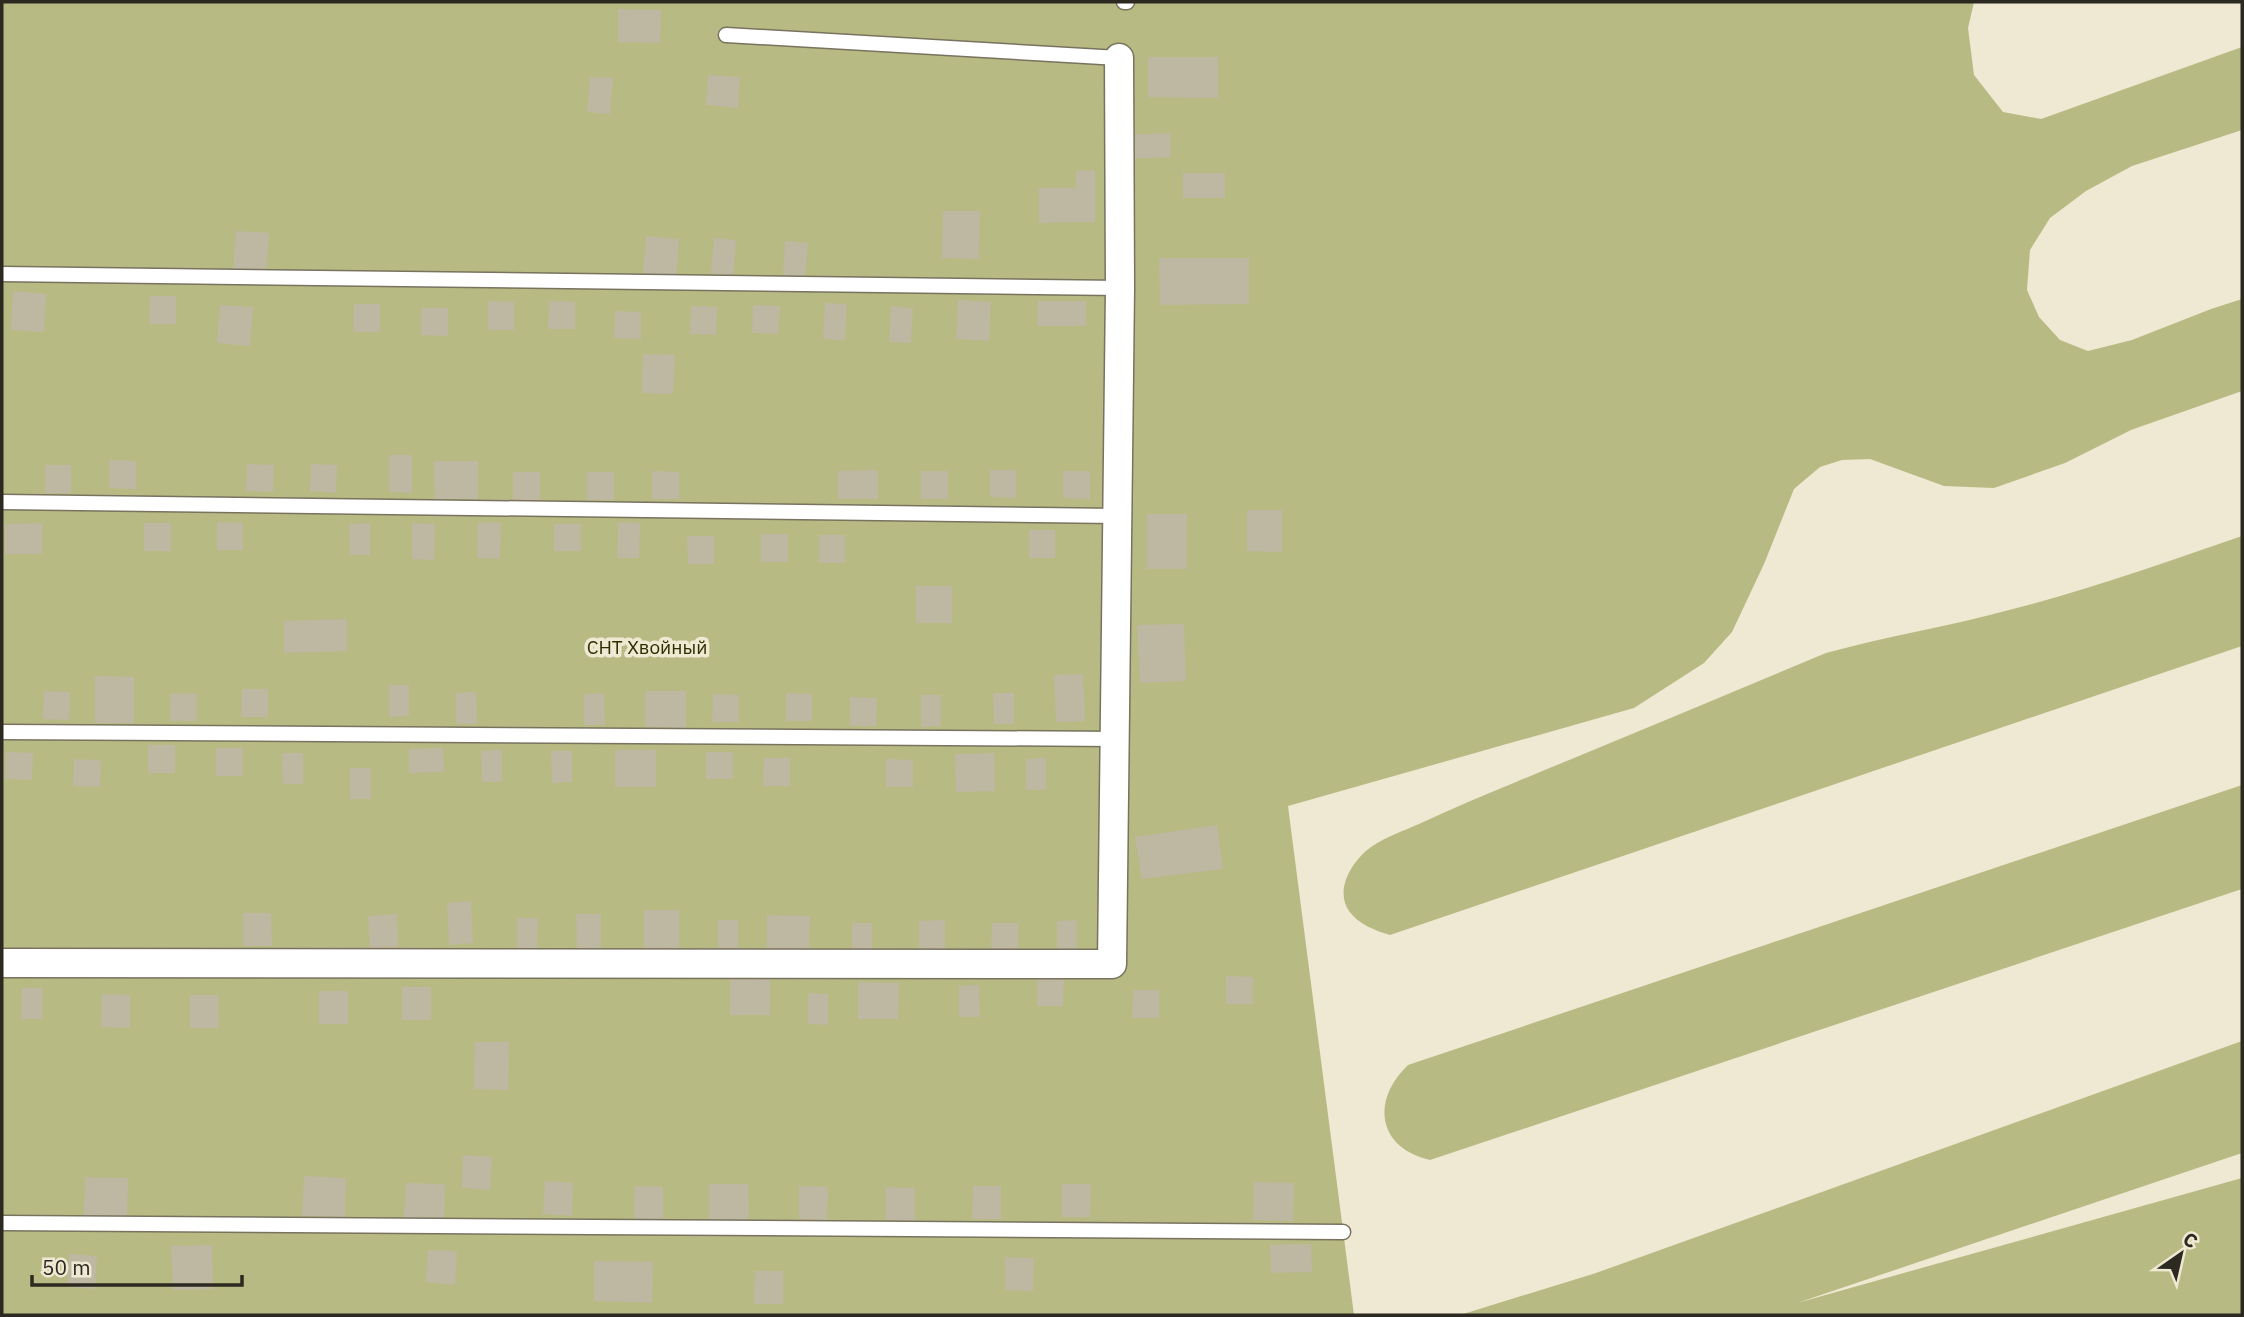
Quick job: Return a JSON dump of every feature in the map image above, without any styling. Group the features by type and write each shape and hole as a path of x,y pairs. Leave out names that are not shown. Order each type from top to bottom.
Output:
{"street":[{"path":"2,963 1112,964 1120,288 1119,58"}],"lane":[{"path":"726,35 1119,58"},
{"path":"2,274 1120,288"},
{"path":"2,502 1116,516"},
{"path":"2,732 1116,739"},
{"path":"2,1223 1343,1232"}],"green space":[{"name":"СНТ Хвойный","path":"2,2 1974,2 1968,28 1974,75 2003,112 2041,119 2242,47 2242,130 2132,166 2086,191 2050,218 2030,250 2027,290 2039,317 2060,340 2088,351 2132,340 2242,299 2242,391 2131,430 2065,463 1994,488 1944,486 1870,459 1842,460 1820,467 1794,489 1764,564 1732,632 1704,663 1634,708 1288,806 1354,1315 2,1315"},
{"path":"2242,536 2242,646 1390,935 1357,920 1345,902 1345,885 1352,867 1364,853 1382,840 1826,653 2042,601"},
{"path":"2242,785 2242,889 1430,1160 1412,1154 1390,1134 1385,1121 1388,1093 1408,1065"},
{"path":"2242,1041 2242,1153 1797,1303 2242,1178 2242,1315 1460,1315 1596,1273"}],"building":[{"path":"618,9 661,10 660,43 618,42"},
{"path":"1148,57 1218,57 1218,98 1148,97"},
{"path":"708,75 740,77 738,108 706,105"},
{"path":"590,77 613,78 610,114 587,112"},
{"path":"1170,133 1171,157 1129,159 1128,135"},
{"path":"1095,170 1095,222 1039,223 1039,188 1076,188 1076,171"},
{"path":"1183,173 1225,173 1225,198 1183,198"},
{"path":"943,211 980,211 979,259 942,258"},
{"path":"236,231 269,233 266,272 233,269"},
{"path":"646,236 679,239 676,277 643,275"},
{"path":"714,238 736,240 733,276 711,274"},
{"path":"785,241 808,243 805,279 783,277"},
{"path":"1159,258 1249,258 1249,304 1160,305"},
{"path":"13,291 46,294 44,332 11,330"},
{"path":"150,296 176,296 176,324 149,324"},
{"path":"958,300 991,302 989,341 956,339"},
{"path":"488,301 514,302 514,330 488,330"},
{"path":"549,301 575,302 575,329 548,329"},
{"path":"1038,301 1086,301 1086,326 1037,326"},
{"path":"825,303 847,304 845,340 823,339"},
{"path":"354,304 380,304 380,332 353,332"},
{"path":"220,305 253,307 250,346 217,343"},
{"path":"753,305 780,306 778,334 752,333"},
{"path":"691,306 717,307 716,335 690,334"},
{"path":"891,306 913,308 911,343 889,342"},
{"path":"421,308 448,308 448,336 421,335"},
{"path":"615,311 641,312 641,339 614,338"},
{"path":"643,354 675,355 673,394 642,393"},
{"path":"389,455 412,455 412,493 389,492"},
{"path":"109,460 136,461 136,489 109,488"},
{"path":"434,461 478,461 478,499 435,499"},
{"path":"247,464 274,465 273,492 246,491"},
{"path":"311,464 337,465 336,493 310,491"},
{"path":"45,465 71,465 71,493 45,493"},
{"path":"878,470 878,499 838,499 838,471"},
{"path":"990,470 1016,470 1016,498 990,497"},
{"path":"652,471 679,472 679,499 652,499"},
{"path":"921,471 948,471 948,499 921,499"},
{"path":"1063,471 1090,471 1090,499 1063,498"},
{"path":"513,472 540,472 540,500 513,500"},
{"path":"587,472 614,472 614,500 587,500"},
{"path":"1247,510 1282,510 1282,552 1247,551"},
{"path":"1147,514 1187,514 1187,569 1147,569"},
{"path":"217,522 243,523 243,550 217,550"},
{"path":"478,522 501,523 500,559 477,558"},
{"path":"618,522 640,523 639,558 617,558"},
{"path":"42,523 42,554 5,554 5,524"},
{"path":"144,523 171,523 171,551 144,551"},
{"path":"370,523 370,555 350,555 349,524"},
{"path":"412,523 435,524 434,560 412,559"},
{"path":"554,524 581,524 581,551 554,551"},
{"path":"1029,530 1055,530 1055,558 1029,558"},
{"path":"761,534 788,534 788,562 761,562"},
{"path":"819,535 845,535 845,563 819,563"},
{"path":"687,536 714,536 714,564 688,564"},
{"path":"916,586 952,586 952,623 916,623"},
{"path":"347,619 347,651 284,653 284,621"},
{"path":"1184,624 1186,681 1140,683 1137,625"},
{"path":"1083,674 1085,721 1056,722 1054,675"},
{"path":"95,676 134,677 134,723 95,723"},
{"path":"389,685 409,685 409,716 389,717"},
{"path":"242,689 268,689 268,717 241,717"},
{"path":"44,691 70,692 69,720 43,719"},
{"path":"645,691 686,691 686,728 645,727"},
{"path":"476,692 477,724 456,724 456,693"},
{"path":"171,693 197,694 197,721 170,721"},
{"path":"604,693 605,725 584,725 584,694"},
{"path":"786,693 812,694 812,721 786,721"},
{"path":"993,693 1014,693 1014,724 994,724"},
{"path":"713,694 739,695 739,722 712,722"},
{"path":"921,695 941,695 941,726 921,727"},
{"path":"850,697 877,698 876,726 850,726"},
{"path":"148,745 175,745 175,773 148,773"},
{"path":"216,748 243,748 243,776 216,776"},
{"path":"443,748 444,772 409,773 409,749"},
{"path":"502,750 502,782 482,782 481,751"},
{"path":"615,750 656,750 656,787 615,787"},
{"path":"551,751 572,751 572,782 552,783"},
{"path":"6,752 33,753 32,780 5,779"},
{"path":"706,752 733,752 733,779 706,779"},
{"path":"282,753 303,753 303,784 283,784"},
{"path":"994,753 995,791 956,792 955,754"},
{"path":"764,758 790,758 790,786 763,786"},
{"path":"1046,758 1046,790 1026,790 1026,759"},
{"path":"74,759 101,760 100,787 73,786"},
{"path":"886,759 913,760 913,787 886,787"},
{"path":"350,768 371,768 371,799 350,799"},
{"path":"1217,825 1223,869 1142,879 1135,837"},
{"path":"471,901 473,943 449,945 447,903"},
{"path":"644,910 679,910 679,948 644,949"},
{"path":"243,913 271,913 272,946 243,946"},
{"path":"397,914 398,947 370,948 368,916"},
{"path":"576,914 601,914 601,951 577,952"},
{"path":"767,915 810,916 809,950 767,949"},
{"path":"517,918 538,918 537,950 517,950"},
{"path":"718,920 738,920 738,951 718,951"},
{"path":"945,920 945,949 919,948 919,921"},
{"path":"1077,920 1077,952 1057,952 1057,921"},
{"path":"852,923 872,923 872,954 852,954"},
{"path":"992,923 1018,923 1018,951 991,951"},
{"path":"1226,976 1253,977 1253,1004 1226,1004"},
{"path":"730,978 770,978 770,1015 730,1015"},
{"path":"1037,978 1064,978 1063,1006 1037,1006"},
{"path":"858,982 899,983 898,1019 858,1019"},
{"path":"979,985 980,1017 959,1017 959,986"},
{"path":"402,987 431,987 431,1020 402,1020"},
{"path":"22,988 43,988 42,1019 21,1019"},
{"path":"1133,990 1159,990 1159,1018 1132,1018"},
{"path":"319,991 348,991 348,1024 319,1024"},
{"path":"808,993 828,994 828,1025 808,1024"},
{"path":"102,994 130,995 130,1028 101,1027"},
{"path":"190,995 218,995 219,1028 190,1028"},
{"path":"475,1042 509,1042 508,1090 474,1089"},
{"path":"463,1155 492,1157 490,1190 462,1188"},
{"path":"304,1176 346,1178 345,1217 302,1216"},
{"path":"85,1177 128,1178 127,1218 84,1216"},
{"path":"545,1181 573,1183 572,1216 543,1214"},
{"path":"1254,1182 1294,1183 1293,1221 1253,1220"},
{"path":"406,1183 445,1184 444,1219 404,1218"},
{"path":"709,1184 748,1184 749,1222 709,1223"},
{"path":"1062,1184 1091,1184 1090,1217 1062,1217"},
{"path":"635,1186 663,1187 663,1220 634,1219"},
{"path":"799,1186 828,1187 827,1220 799,1219"},
{"path":"973,1186 1001,1186 1001,1219 972,1219"},
{"path":"886,1187 915,1188 915,1221 886,1220"},
{"path":"1311,1244 1312,1272 1271,1273 1270,1245"},
{"path":"212,1245 213,1289 173,1290 171,1246"},
{"path":"428,1250 457,1251 455,1285 426,1282"},
{"path":"69,1254 97,1256 95,1289 67,1287"},
{"path":"1005,1257 1034,1258 1033,1291 1005,1290"},
{"path":"594,1261 653,1262 652,1303 594,1301"},
{"path":"755,1271 783,1271 783,1304 754,1304"}]}
